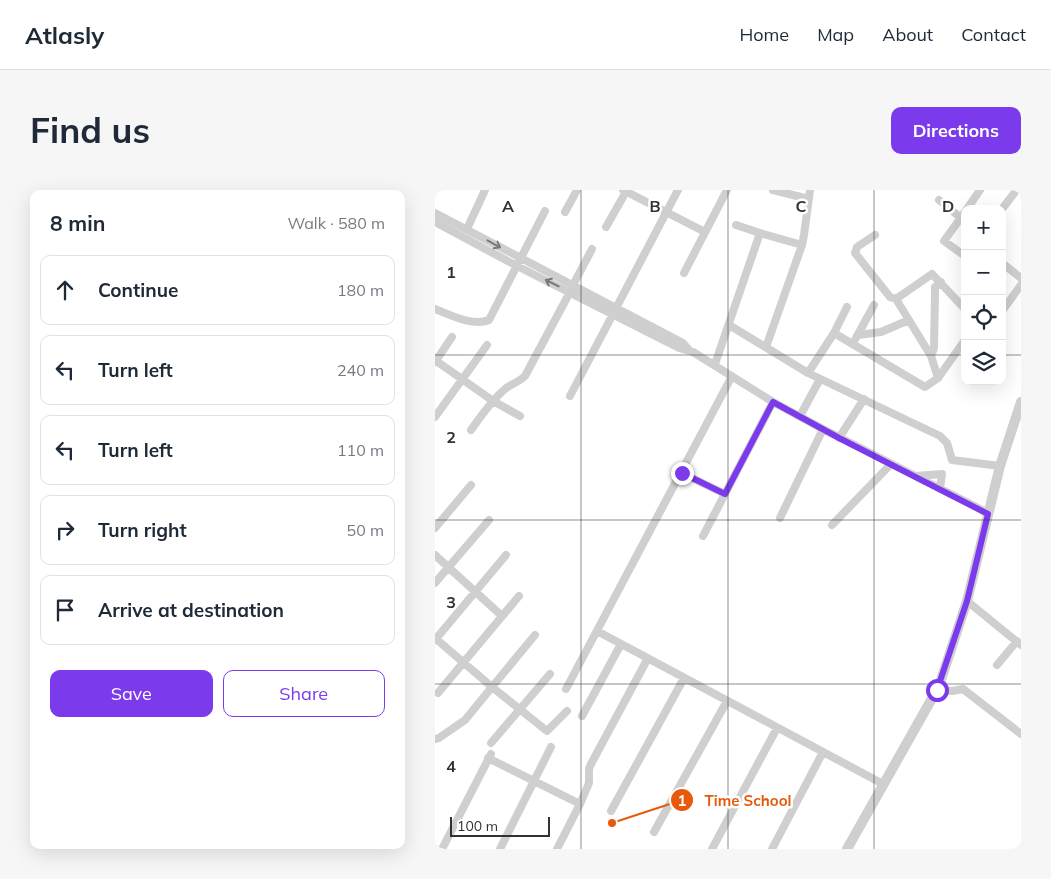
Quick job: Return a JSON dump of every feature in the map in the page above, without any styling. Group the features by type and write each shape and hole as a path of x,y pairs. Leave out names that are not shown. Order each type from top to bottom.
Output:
{"street":[{"path":"467,229 485,190"},
{"path":"565,212 577,190"},
{"path":"606,227 625,190 705,232"},
{"path":"570,396 678,190"},
{"path":"684,273 727,190"},
{"path":"773,190 809,199"},
{"path":"766,346 802,245 810,190"},
{"path":"969,205 978,191"},
{"path":"1006,205 1015,192"},
{"path":"939,200 961,211"},
{"path":"435,310 475,322 482,323 489,320 545,212"},
{"path":"435,213 467,229 519,262"},
{"path":"961,217 944,241 961,253"},
{"path":"435,222 683,343 689,350 715,364 773,402 988,514"},
{"path":"736,225 802,245"},
{"path":"715,364 760,233"},
{"path":"875,235 857,247 855,253 890,297 896,299 931,356 937,378"},
{"path":"471,430 493,400 506,388 525,376 592,249"},
{"path":"1006,266 1021,278"},
{"path":"896,299 930,274 934,274 961,304"},
{"path":"931,356 934,348 935,287 941,282"},
{"path":"1006,304 1021,285"},
{"path":"853,344 874,305"},
{"path":"808,373 834,333 847,307"},
{"path":"858,335 881,332 909,320"},
{"path":"729,325 808,373 940,436 947,443 952,460"},
{"path":"834,333 922,387 927,387 937,378 961,345"},
{"path":"452,337 435,361 520,416"},
{"path":"435,417 487,345"},
{"path":"565,688 733,376"},
{"path":"800,416 820,378"},
{"path":"839,438 864,399"},
{"path":"703,536 773,402"},
{"path":"847,849 937,690 967,601 1000,466 1021,402"},
{"path":"780,518 823,429"},
{"path":"952,460 1000,466"},
{"path":"940,489 942,474 952,460"},
{"path":"832,525 891,464"},
{"path":"682,473 725,494"},
{"path":"915,476 942,474"},
{"path":"435,528 471,485"},
{"path":"435,583 489,520"},
{"path":"435,555 502,616"},
{"path":"506,555 435,639 547,731 567,711"},
{"path":"438,693 519,596"},
{"path":"967,601 1019,643 997,666"},
{"path":"597,631 883,784"},
{"path":"435,746 437,738 465,720 535,635"},
{"path":"582,716 621,644"},
{"path":"557,849 589,783 589,770 648,658"},
{"path":"491,743 550,674"},
{"path":"611,811 683,678"},
{"path":"937,690 952,691 963,689 1021,734"},
{"path":"654,832 727,701"},
{"path":"712,849 777,728"},
{"path":"500,849 551,747"},
{"path":"772,849 823,752"},
{"path":"435,843 442,848 489,756 580,804"}],"place":[{"name":"Time School","path":"612,823"}],"route":[{"path":"682,473 725,494 773,402 988,514 967,601 937,690"}]}
